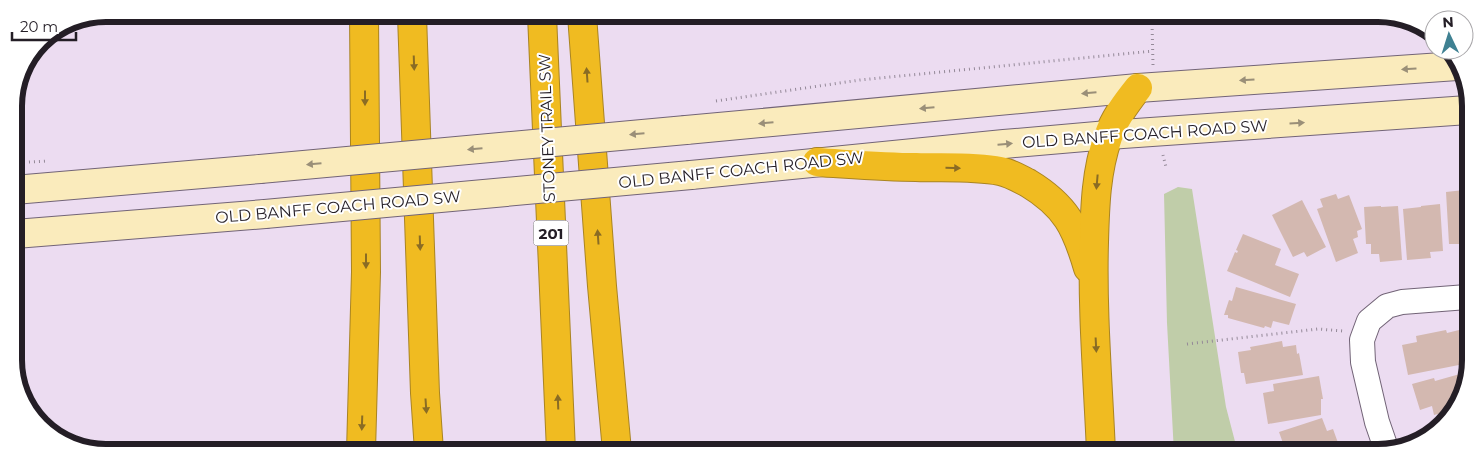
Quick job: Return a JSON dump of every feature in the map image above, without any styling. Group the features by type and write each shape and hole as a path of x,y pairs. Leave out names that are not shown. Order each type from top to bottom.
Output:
{"highway":[{"path":"361,444 366,272 364,22"},
{"path":"412,22 425,393 429,444"},
{"name":"STONEY TRAIL SW","path":"542,22 561,444"},
{"path":"583,22 602,286 616,444"},
{"path":"1101,444 1093,285 1098,170 1108,135 1124,106 1138,88"},
{"path":"817,162 970,168 1002,172 1022,180 1038,189 1064,212 1081,244 1093,285"}],"main road":[{"path":"23,189 1138,88 1451,66"},
{"name":"OLD BANFF COACH ROAD SW","path":"22,233 266,214 1108,135 1160,133 1462,110"}],"street":[{"path":"1384,444 1376,422 1363,362 1362,340 1370,321 1387,306 1402,302 1462,298"}],"path":[{"path":"714,101 860,80 1153,51 1152,22"},
{"path":"1187,344 1318,329 1364,333"}],"green space":[{"path":"1178,187 1192,189 1226,407 1236,444 1174,444 1167,323 1164,194"}],"building":[{"path":"1462,190 1462,256 1460,256 1459,244 1449,244 1446,192"},
{"path":"1336,194 1338,199 1349,195 1362,229 1357,231 1358,237 1353,239 1358,253 1336,262 1317,209 1323,207 1320,199"},
{"path":"1302,200 1326,247 1307,257 1304,252 1293,257 1272,215"},
{"path":"1440,204 1443,251 1430,252 1431,258 1407,260 1403,209"},
{"path":"1398,206 1402,260 1380,262 1379,254 1371,254 1371,244 1366,244 1364,207"},
{"path":"1243,234 1281,249 1275,265 1299,274 1290,297 1227,271 1235,252 1237,253 1238,251 1236,250"},
{"path":"1236,287 1296,304 1289,325 1273,321 1271,328 1265,326 1264,328 1228,318 1228,315 1224,315 1229,300 1232,301"},
{"path":"1446,330 1447,333 1459,330 1462,342 1462,364 1408,375 1402,345 1417,342 1416,336"},
{"path":"1282,341 1283,347 1296,345 1303,375 1246,384 1244,373 1241,373 1238,352 1251,350 1250,347"},
{"path":"1460,374 1455,392 1447,407 1443,413 1434,415 1432,406 1420,410 1412,384 1434,378 1435,381"},
{"path":"1319,376 1323,399 1321,399 1321,415 1268,424 1263,393 1274,391 1273,384"},
{"path":"1322,418 1327,431 1333,429 1338,444 1283,444 1279,432"}]}
